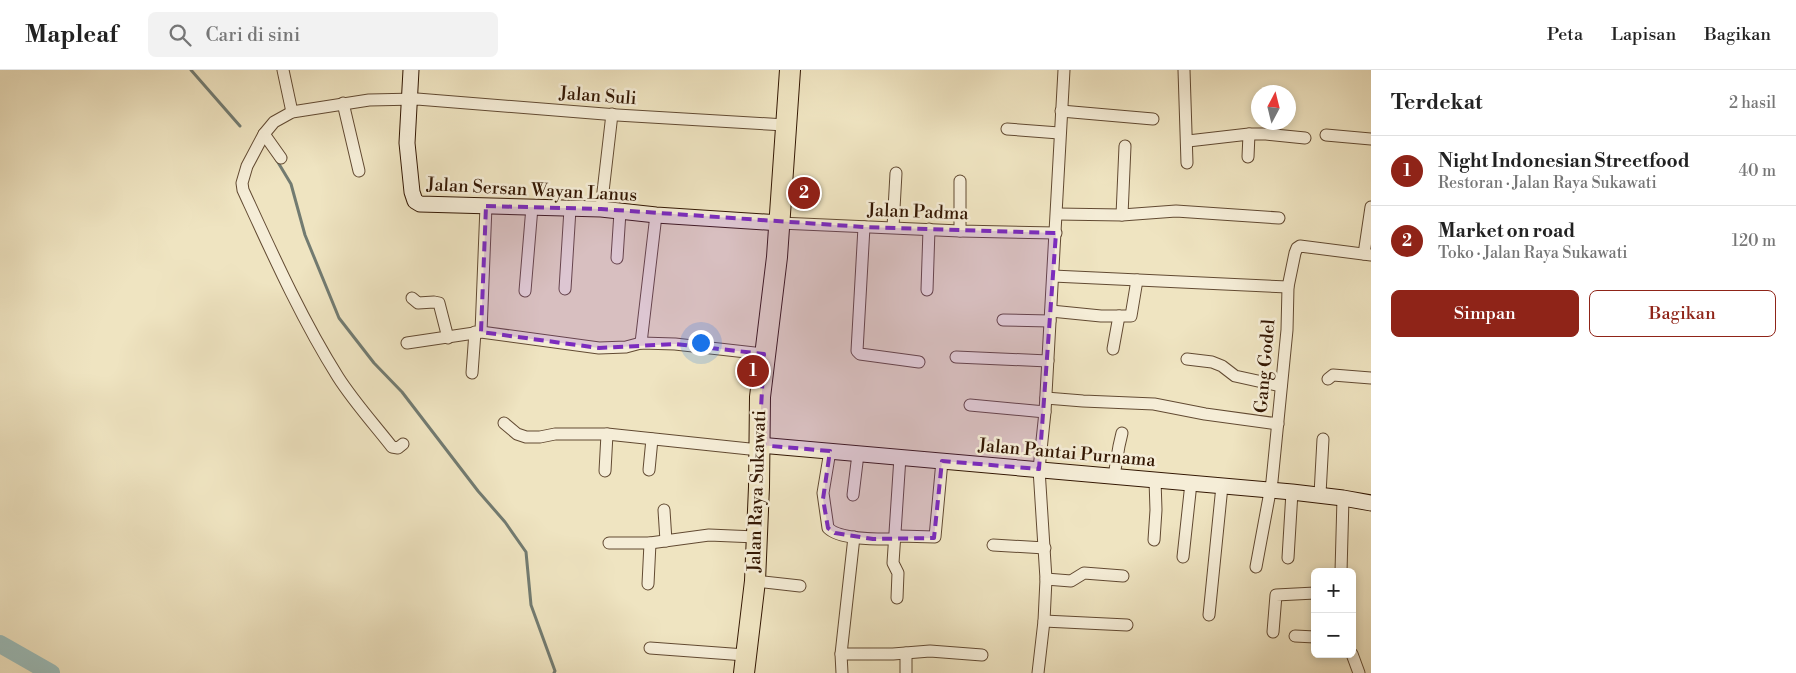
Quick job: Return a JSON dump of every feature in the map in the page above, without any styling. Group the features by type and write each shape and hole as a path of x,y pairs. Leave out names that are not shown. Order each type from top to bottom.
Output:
{"highway":[{"name":"Jalan Raya Sukawati","path":"745,664 755,580 760,400 780,223 790,70"}],"street":[{"path":"283,70 292,112 274,122 264,134 247,166 242,183 243,190 281,274 338,377 356,403 392,447 398,448 403,444"},
{"name":"Jalan Sersan Wayan Lanus","path":"411,70 407,143 412,192 415,201 428,205 602,209 656,215 780,223"},
{"path":"1038,673 1044,621 1046,579 1039,469 1046,398 1057,214 1059,133 1064,70"},
{"path":"1184,70 1188,141 1187,163"},
{"name":"Jalan Suli","path":"292,112 369,100 409,99 786,125"},
{"path":"343,103 359,171"},
{"path":"1061,111 1153,119"},
{"path":"602,209 612,114"},
{"path":"1008,129 1059,133"},
{"path":"264,134 281,158"},
{"path":"1188,141 1249,134 1306,138"},
{"path":"1248,157 1249,134"},
{"path":"1326,136 1371,140"},
{"path":"1122,215 1125,146"},
{"path":"892,228 896,173"},
{"path":"960,181 960,231"},
{"path":"472,373 478,332 486,206"},
{"path":"524,291 532,207"},
{"path":"1368,255 1371,207"},
{"path":"565,289 570,209"},
{"path":"1057,214 1122,215 1176,211 1279,218"},
{"path":"617,258 620,212"},
{"path":"641,343 656,215"},
{"name":"Jalan Padma","path":"780,223 1056,233"},
{"path":"864,227 858,352 860,354 919,362"},
{"path":"927,290 929,229"},
{"name":"Gang Godel","path":"1256,567 1272,481 1287,330 1288,287 1295,252 1298,247 1368,255"},
{"path":"1053,276 1288,287"},
{"path":"1003,320 1051,316 1129,316 1132,314 1137,280"},
{"path":"412,298 418,303 439,303 448,338"},
{"path":"1114,348 1119,316"},
{"path":"406,343 478,332 599,348 626,348 641,343 675,344 764,354"},
{"path":"956,357 1048,361"},
{"path":"1187,359 1212,362 1222,366 1235,376 1280,386"},
{"path":"1328,379 1333,375 1371,378"},
{"path":"1046,398 1154,404 1205,414 1278,424"},
{"path":"970,405 1045,412"},
{"path":"504,423 517,434 526,436 607,434 759,448"},
{"path":"605,471 607,434"},
{"path":"1114,476 1118,446 1122,434"},
{"path":"649,470 652,439"},
{"path":"1320,494 1323,439"},
{"name":"Jalan Pantai Purnama","path":"759,448 830,451 1320,494 1371,503"},
{"path":"830,451 823,493 828,528 835,533 854,537 894,540 899,536 935,537 942,461"},
{"path":"853,494 858,454"},
{"path":"897,598 898,573 893,566 900,457"},
{"path":"1154,540 1156,480"},
{"path":"1183,557 1191,483"},
{"path":"1209,615 1222,486"},
{"path":"1288,558 1292,492"},
{"path":"1341,568 1343,498"},
{"path":"664,510 666,541"},
{"path":"610,542 650,543 709,535 756,537"},
{"path":"842,673 841,654 854,537"},
{"path":"648,584 650,543"},
{"path":"992,545 1044,548"},
{"path":"1046,579 1071,581 1084,573 1123,576"},
{"path":"755,580 800,586"},
{"path":"1273,632 1276,595 1311,593"},
{"path":"1044,621 1127,625"},
{"path":"1295,636 1311,637"},
{"path":"650,648 745,664"},
{"path":"841,654 893,654 930,651 982,655"},
{"path":"906,652 906,673"},
{"path":"1353,658 1358,673"}],"highlighted area":[{"path":"486,206 601,209 864,227 1056,233 1039,469 942,461 934,538 873,539 835,533 828,528 823,499 830,451 759,445 764,354 675,344 599,348 481,332"}],"waterway":[{"path":"191,70 240,126"},
{"path":"276,159 291,184 305,235 339,318 374,363 402,392 478,491 505,522 526,552 531,605 555,671 554,673"},
{"path":"0,644 51,673"}],"place":[{"name":"Market on road","path":"804,193"},
{"name":"Night Indonesian Streetfood","path":"753,371"}]}
